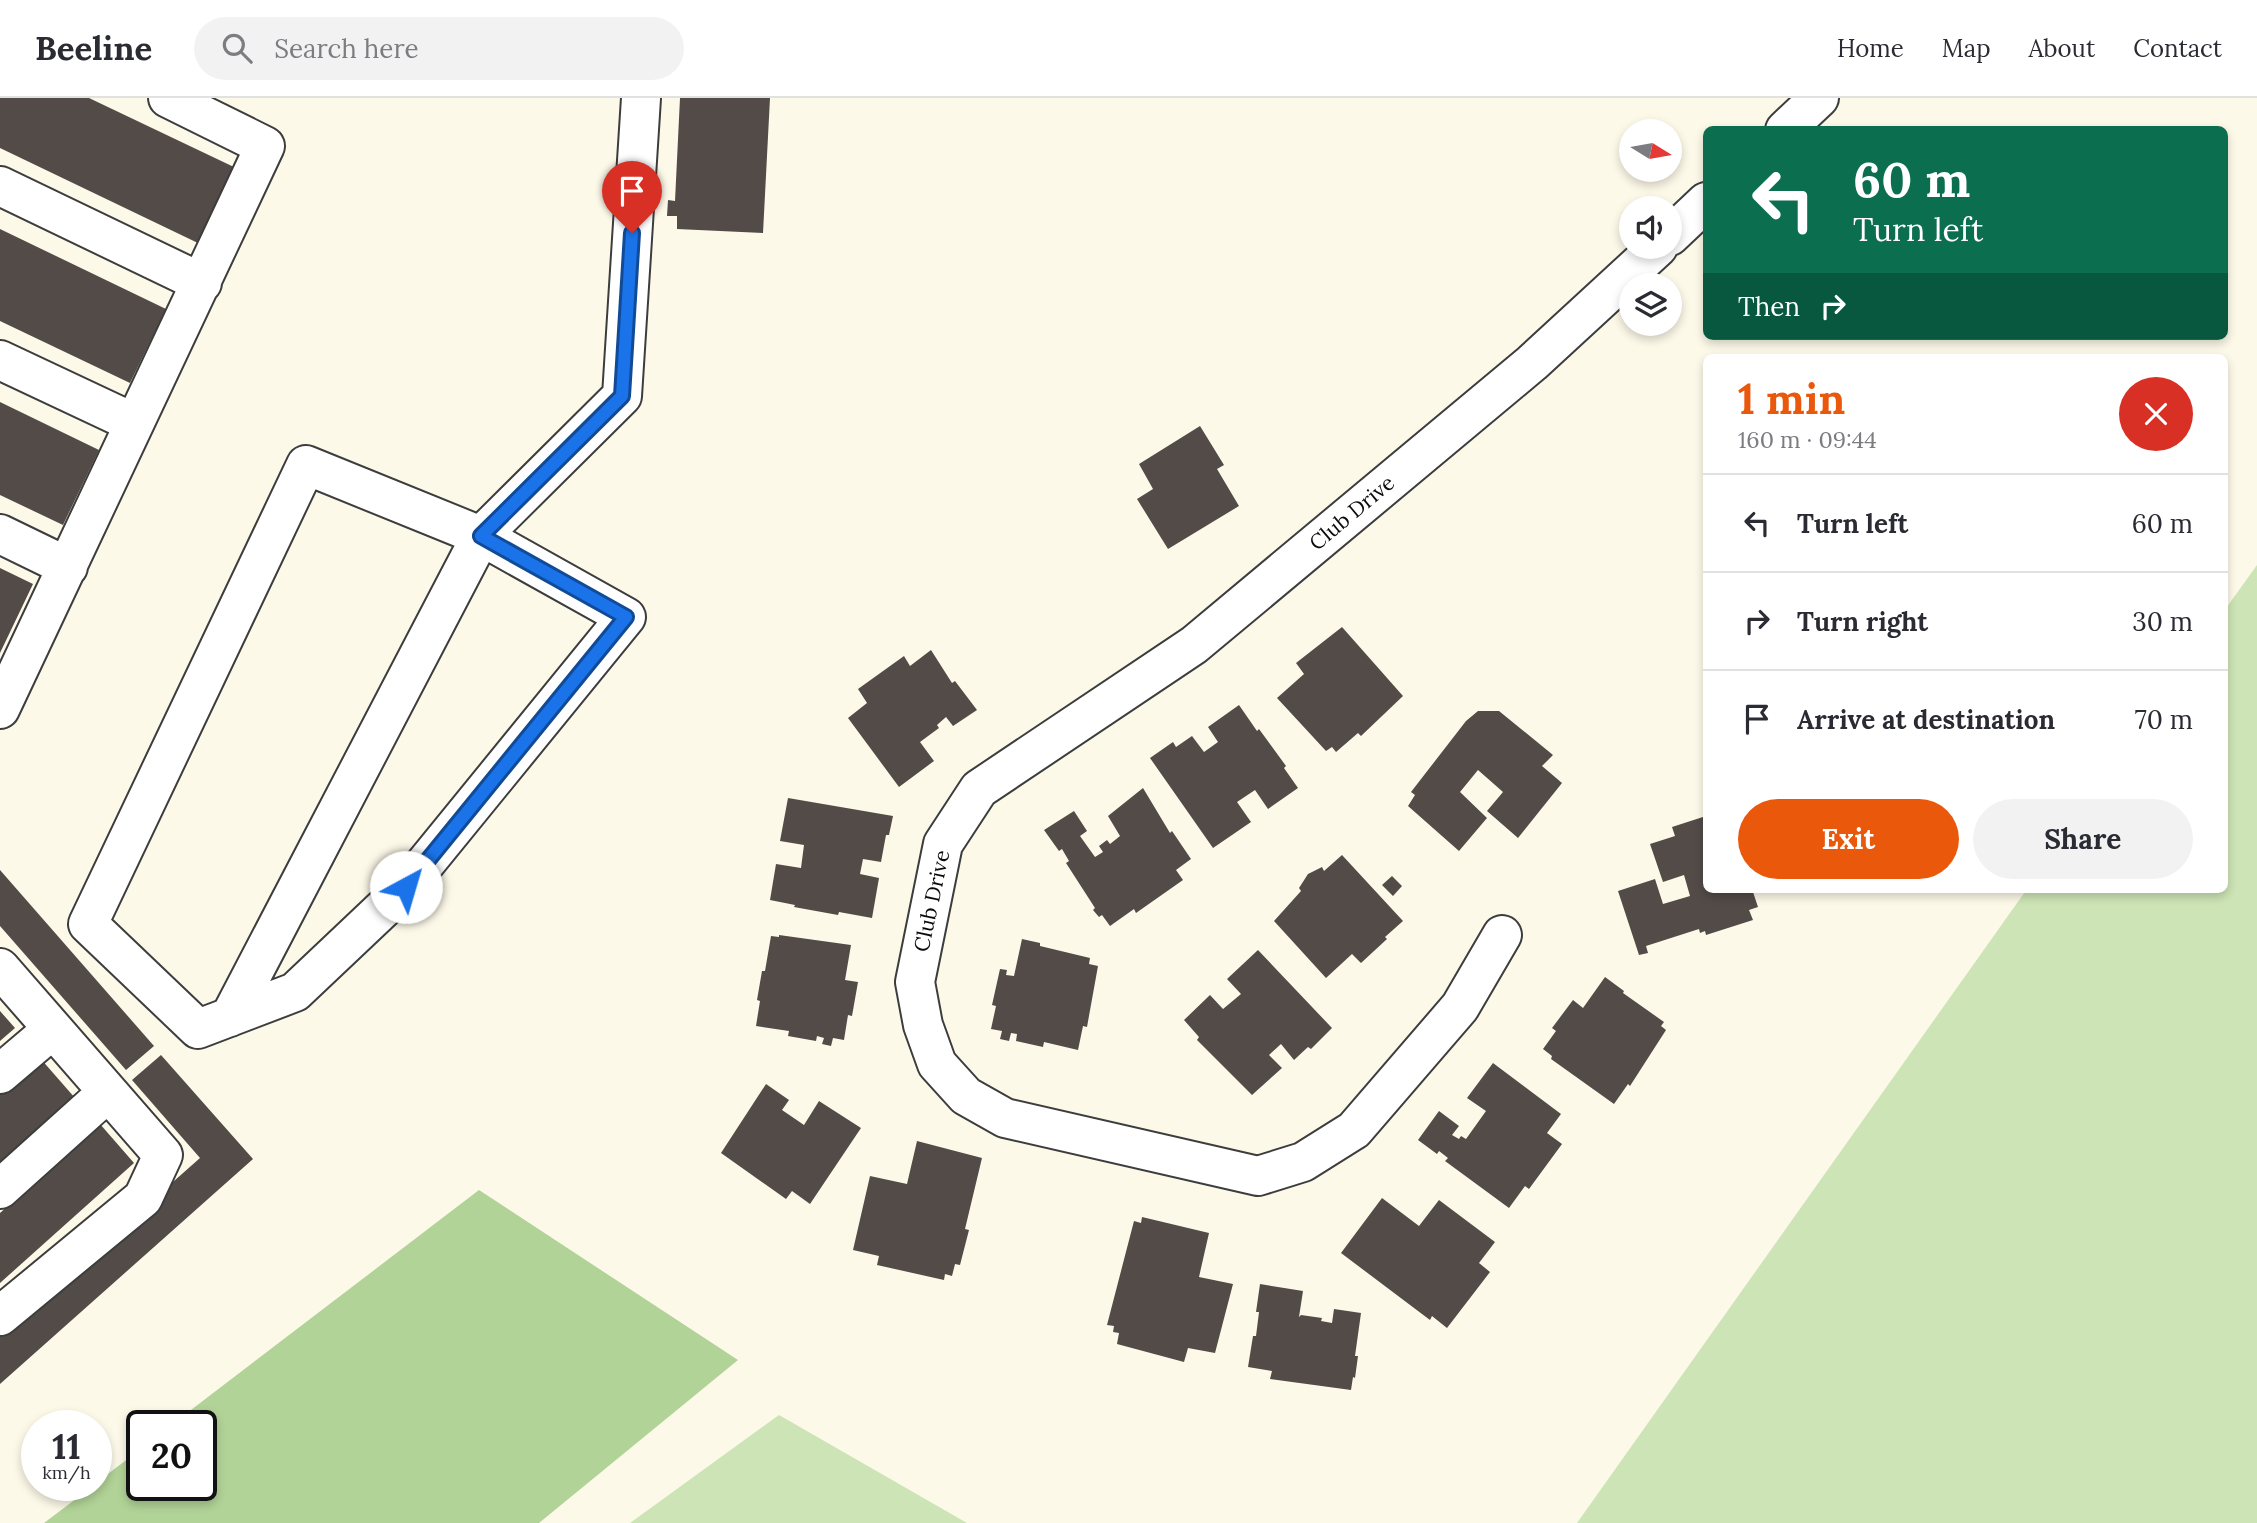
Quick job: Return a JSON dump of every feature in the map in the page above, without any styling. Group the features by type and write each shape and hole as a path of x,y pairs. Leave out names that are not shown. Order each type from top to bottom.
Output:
{"street":[{"path":"0,708 265,146 168,98"},
{"path":"230,1017 481,536 622,396 641,98"},
{"path":"1789,126 1819,98"},
{"path":"0,186 202,283"},
{"path":"1682,225 1703,205"},
{"name":"Club Drive","path":"1502,936 1460,1007 1354,1130 1303,1163 1258,1176 1005,1118 966,1096 937,1064 923,1025 915,982 943,844 979,789 1195,645 1532,363 1645,259"},
{"path":"0,360 134,423"},
{"path":"306,465 481,536 626,617 406,887 295,992 198,1028 88,923 306,465"},
{"path":"0,534 68,567"},
{"path":"0,968 163,1155 143,1198 0,1316"},
{"path":"0,1074 54,1029"},
{"path":"0,1189 108,1092"}],"green space":[{"path":"2257,565 2257,1523 1577,1523 2024,893 2228,893 2228,605"},
{"path":"479,1190 738,1360 539,1523 44,1523 73,1501 112,1501 112,1471 126,1460 126,1501 217,1501 217,1410 191,1410"},
{"path":"779,1415 967,1523 630,1523"}],"building":[{"path":"0,98 89,98 236,168 200,244 0,148"},
{"path":"680,98 770,98 763,233 677,229 677,216 667,216 668,200 675,201"},
{"path":"0,229 166,309 130,383 0,321"},
{"path":"0,402 99,450 63,525 0,495"},
{"path":"1200,426 1224,465 1217,469 1239,506 1168,549 1137,499 1153,489 1139,464"},
{"path":"0,568 33,584 0,653"},
{"path":"1342,627 1403,696 1361,736 1358,733 1336,752 1332,747 1326,751 1277,698 1304,674 1296,663"},
{"path":"931,650 952,683 955,681 977,710 953,726 946,717 937,725 939,728 920,742 934,761 899,787 848,718 867,703 858,689 904,656 910,666"},
{"path":"1239,705 1286,766 1284,768 1298,788 1268,809 1255,790 1237,802 1251,822 1213,848 1150,758 1173,742 1176,747 1192,736 1204,752 1218,742 1208,727"},
{"path":"1478,711 1499,711 1553,755 1542,766 1562,783 1518,838 1487,811 1503,792 1478,770 1460,792 1487,818 1459,851 1408,806 1415,795 1411,792 1466,721"},
{"path":"1143,788 1170,833 1172,831 1191,859 1176,870 1183,880 1136,913 1134,909 1110,926 1102,915 1099,917 1093,910 1095,908 1066,863 1069,861 1062,849 1059,851 1044,830 1074,811 1087,831 1080,836 1095,857 1103,852 1099,846 1107,840 1110,844 1120,836 1108,816"},
{"path":"788,798 893,816 881,862 863,859 860,874 879,878 872,918 839,912 838,915 770,900 776,864 801,868 804,845 780,841"},
{"path":"1703,817 1703,893 1753,893 1758,907 1749,910 1753,920 1706,935 1705,931 1700,933 1699,929 1646,946 1648,953 1639,955 1618,891 1655,879 1663,904 1690,896 1684,875 1663,882 1650,844 1675,836 1672,827"},
{"path":"1342,855 1403,921 1361,963 1352,954 1326,978 1274,921 1301,891 1299,888 1308,874 1322,867 1324,871"},
{"path":"0,870 154,1046 126,1070 0,926"},
{"path":"1392,876 1402,886 1393,896 1382,885"},
{"path":"771,936 851,945 845,980 858,982 852,1016 848,1015 844,1040 833,1038 831,1046 822,1044 824,1038 817,1036 816,1041 788,1036 789,1031 756,1026 762,971 765,971"},
{"path":"1022,939 1090,958 1089,964 1098,966 1087,1027 1083,1026 1078,1050 1044,1042 1043,1047 1016,1041 1017,1034 1011,1033 1009,1041 1000,1039 1002,1031 991,1029 996,1006 992,1005 1000,969 1007,970 1006,975 1014,976"},
{"path":"1258,950 1332,1028 1311,1049 1308,1047 1294,1060 1281,1044 1269,1055 1282,1068 1252,1095 1197,1040 1199,1037 1184,1020 1210,995 1223,1009 1241,994 1227,979"},
{"path":"1605,977 1664,1022 1661,1026 1666,1030 1630,1086 1628,1084 1614,1104 1551,1059 1552,1056 1543,1049 1556,1031 1552,1028 1573,1000 1583,1008"},
{"path":"0,1011 15,1028 0,1041"},
{"path":"161,1055 253,1159 0,1384 0,1335 200,1158 132,1080"},
{"path":"40,1058 75,1098 0,1164 0,1093"},
{"path":"1493,1063 1561,1114 1547,1133 1562,1144 1529,1189 1525,1186 1509,1208 1445,1161 1448,1158 1439,1151 1437,1154 1418,1140 1439,1111 1459,1126 1452,1135 1466,1139 1486,1111 1467,1098"},
{"path":"766,1084 789,1100 782,1110 804,1125 819,1101 861,1128 810,1204 792,1191 786,1199 721,1153"},
{"path":"100,1124 134,1163 0,1283 0,1213"},
{"path":"917,1141 982,1158 965,1229 969,1230 960,1265 955,1264 952,1276 945,1274 944,1280 877,1265 879,1256 853,1250 870,1176 907,1184"},
{"path":"1382,1198 1419,1226 1439,1200 1495,1242 1479,1263 1490,1272 1447,1328 1432,1316 1430,1320 1341,1253"},
{"path":"1142,1217 1209,1233 1199,1277 1233,1284 1215,1353 1188,1348 1184,1362 1117,1344 1119,1333 1113,1332 1114,1326 1107,1325 1134,1221 1141,1223"},
{"path":"1260,1284 1303,1291 1299,1317 1322,1318 1321,1321 1332,1323 1334,1309 1361,1313 1355,1356 1358,1356 1351,1390 1270,1379 1272,1371 1248,1367 1253,1336 1256,1336"}],"route":[{"path":"406,887 626,617 481,536 622,396 632,233"}]}
